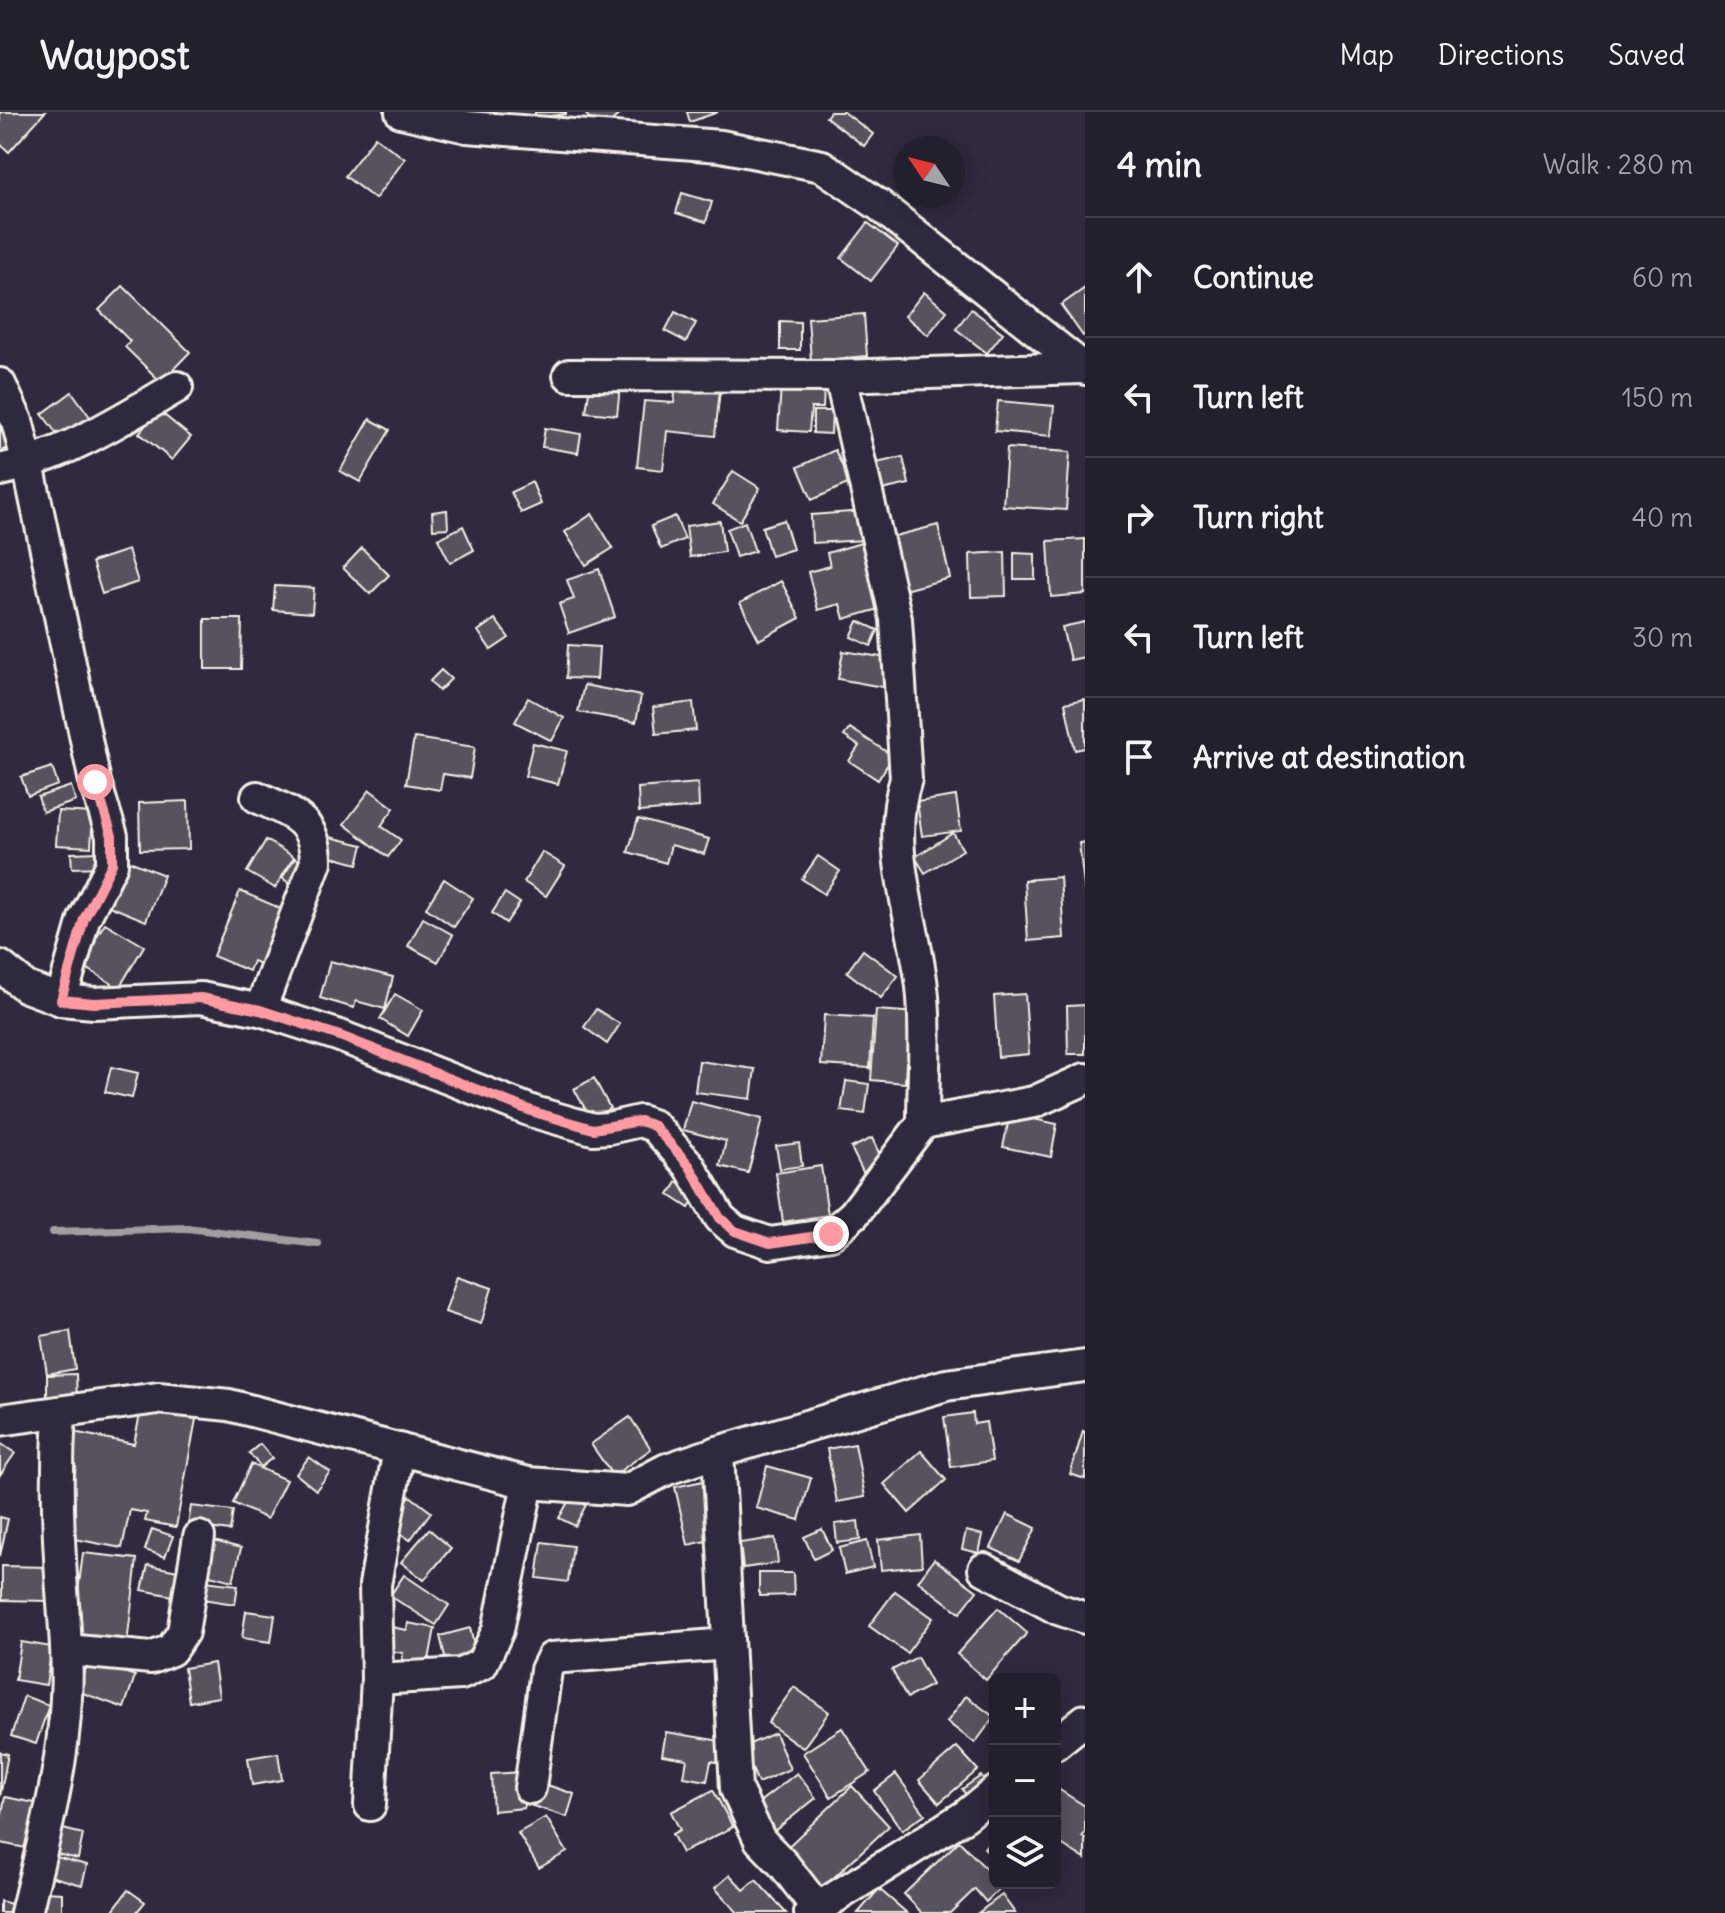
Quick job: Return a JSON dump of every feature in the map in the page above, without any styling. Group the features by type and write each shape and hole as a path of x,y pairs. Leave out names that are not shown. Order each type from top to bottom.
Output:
{"street":[{"path":"401,112 467,127 721,146 822,166 879,205 1084,372"},
{"path":"569,375 840,376 1084,372"},
{"path":"0,966 26,987 61,1000 94,1003 201,998 260,1010 379,1050 534,1112 593,1129 640,1121 654,1126 689,1165 720,1218 735,1231 770,1243 831,1234 854,1214 923,1123 923,989 897,837 900,797 906,779 896,619 840,376"},
{"path":"0,384 17,421 14,467 95,782 112,836 112,864 84,919 61,1000"},
{"path":"14,467 113,425 177,387"},
{"path":"257,797 294,814 311,829 316,850 316,862 260,1010"},
{"path":"923,1123 1034,1102 1085,1079"},
{"path":"0,1420 158,1398 229,1405 528,1483 627,1490 667,1469 718,1452 946,1385 1085,1366"},
{"path":"26,1913 62,1753 67,1697 59,1529 60,1412"},
{"path":"370,1805 377,1679 375,1585 399,1449"},
{"path":"718,1452 736,1789 760,1840 784,1865 816,1911 965,1816 989,1797"},
{"path":"377,1679 461,1674 482,1664 498,1630 528,1483"},
{"path":"67,1650 151,1658 171,1650 183,1632 199,1537"},
{"path":"984,1569 1058,1609 1085,1618"},
{"path":"530,1788 546,1670 552,1658 728,1644"},
{"path":"1061,1739 1085,1720"}],"building":[{"path":"0,112 45,112 9,152 0,144"},
{"path":"535,112 566,112 566,114 535,118"},
{"path":"584,112 622,112 600,131"},
{"path":"687,112 718,112 690,122"},
{"path":"830,112 844,112 873,134 864,146 826,117"},
{"path":"375,137 405,159 375,199 345,176"},
{"path":"682,193 712,202 706,222 676,213"},
{"path":"868,223 898,246 871,281 841,258"},
{"path":"123,286 190,352 161,382 125,347 130,341 99,310"},
{"path":"1085,288 1085,335 1083,336 1061,305"},
{"path":"924,292 947,311 928,335 905,316"},
{"path":"971,309 1003,333 987,353 956,329"},
{"path":"675,312 696,323 686,342 665,331"},
{"path":"864,314 867,356 811,361 808,318"},
{"path":"780,321 800,322 800,350 780,350"},
{"path":"590,384 620,388 617,415 586,412"},
{"path":"676,385 720,390 715,436 667,431 663,470 637,467 644,401 674,403"},
{"path":"781,385 824,387 823,408 811,408 809,432 778,430"},
{"path":"72,392 90,417 60,438 42,414"},
{"path":"998,401 1054,406 1051,436 995,431"},
{"path":"158,410 191,437 172,460 139,433"},
{"path":"813,411 832,411 831,434 813,433"},
{"path":"0,414 15,444 0,452"},
{"path":"370,419 390,430 360,482 340,471"},
{"path":"545,428 581,434 578,453 542,447"},
{"path":"1007,448 1070,452 1066,510 1003,506"},
{"path":"835,450 850,483 812,500 798,467"},
{"path":"903,457 909,484 877,491 872,464"},
{"path":"733,471 760,488 740,521 713,504"},
{"path":"532,482 541,504 521,513 511,492"},
{"path":"447,510 448,528 433,529 432,512"},
{"path":"864,511 866,540 812,543 811,515"},
{"path":"592,514 613,548 586,565 565,532"},
{"path":"675,516 685,539 661,549 651,526"},
{"path":"784,520 793,549 771,556 762,527"},
{"path":"720,521 724,552 690,557 686,526"},
{"path":"745,522 755,551 736,557 727,529"},
{"path":"938,525 950,578 904,590 891,537"},
{"path":"463,526 474,550 450,563 438,539"},
{"path":"1085,539 1085,594 1051,597 1048,541"},
{"path":"861,543 879,609 844,619 840,604 818,610 808,572 830,566 827,553"},
{"path":"362,548 389,575 370,594 343,568"},
{"path":"128,550 138,582 102,594 92,562"},
{"path":"1005,552 1006,596 971,597 970,554"},
{"path":"1014,553 1035,554 1035,579 1014,579"},
{"path":"599,569 615,617 569,633 559,604 574,599 567,580"},
{"path":"781,581 800,618 759,640 740,603"},
{"path":"275,586 314,588 312,613 273,610"},
{"path":"205,619 242,619 241,669 205,669"},
{"path":"495,619 509,638 491,650 478,631"},
{"path":"858,621 878,630 871,646 851,637"},
{"path":"1085,622 1085,657 1070,660 1062,627"},
{"path":"568,645 599,647 597,679 566,678"},
{"path":"843,651 894,659 888,688 838,679"},
{"path":"441,670 451,679 439,691 430,681"},
{"path":"584,685 641,696 636,722 578,712"},
{"path":"528,698 564,718 552,741 515,722"},
{"path":"1085,699 1085,748 1075,750 1065,703"},
{"path":"693,702 696,730 656,734 653,707"},
{"path":"850,728 893,756 878,780 849,761 859,746 844,736"},
{"path":"414,738 475,747 470,778 443,774 440,790 406,784"},
{"path":"533,743 567,751 558,784 525,776"},
{"path":"52,767 58,785 28,796 21,777"},
{"path":"698,783 699,807 639,812 638,788"},
{"path":"71,786 76,801 43,812 38,797"},
{"path":"370,790 394,808 381,826 401,840 388,857 344,824"},
{"path":"956,796 961,831 922,836 917,802"},
{"path":"188,801 189,849 140,850 139,803"},
{"path":"58,811 93,813 91,847 56,845"},
{"path":"638,819 709,839 704,854 671,845 666,863 628,852"},
{"path":"953,833 963,850 925,873 915,857"},
{"path":"326,836 363,845 358,864 321,854"},
{"path":"266,840 294,857 275,888 247,872"},
{"path":"1085,842 1085,894 1079,843"},
{"path":"99,852 100,867 72,868 71,853"},
{"path":"542,852 565,866 546,896 524,882"},
{"path":"818,856 840,871 824,894 802,879"},
{"path":"295,858 307,865 293,886 282,878"},
{"path":"127,860 164,875 146,921 109,906"},
{"path":"1060,877 1064,938 1028,941 1024,880"},
{"path":"444,879 473,898 454,927 426,908"},
{"path":"240,891 289,912 265,966 253,961 249,971 213,956"},
{"path":"505,893 520,903 506,923 492,913"},
{"path":"423,918 453,935 438,962 408,946"},
{"path":"105,923 144,946 119,988 80,964"},
{"path":"863,950 898,976 881,998 847,972"},
{"path":"330,961 393,977 385,1009 356,1001 354,1008 320,998"},
{"path":"395,994 423,1010 408,1036 380,1019"},
{"path":"1025,994 1029,1054 998,1057 994,996"},
{"path":"1085,1005 1085,1054 1068,1054 1067,1006"},
{"path":"596,1009 620,1024 607,1044 584,1027"},
{"path":"876,1010 918,1013 914,1063 906,1062 905,1083 871,1080"},
{"path":"824,1015 873,1018 870,1068 821,1065"},
{"path":"699,1061 755,1069 751,1099 695,1092"},
{"path":"111,1067 138,1073 132,1098 105,1092"},
{"path":"594,1078 610,1108 591,1119 574,1089"},
{"path":"846,1081 869,1084 865,1114 841,1111"},
{"path":"691,1101 762,1119 748,1173 720,1166 726,1141 683,1130"},
{"path":"1010,1114 1057,1124 1051,1157 1003,1147"},
{"path":"872,1138 884,1164 864,1174 851,1148"},
{"path":"799,1143 802,1166 780,1169 776,1146"},
{"path":"821,1166 828,1215 783,1222 776,1173"},
{"path":"678,1181 698,1194 689,1208 669,1195"},
{"path":"457,1276 492,1288 481,1324 445,1312"},
{"path":"70,1331 75,1369 47,1374 41,1336"},
{"path":"76,1374 77,1399 47,1400 47,1375"},
{"path":"141,1409 196,1419 176,1527 145,1521 147,1513 130,1510 122,1548 64,1537 76,1467 67,1465 73,1432 134,1444"},
{"path":"973,1413 974,1424 986,1422 992,1461 951,1467 944,1417"},
{"path":"630,1417 651,1449 613,1476 591,1444"},
{"path":"1085,1432 1085,1479 1070,1474"},
{"path":"0,1443 15,1453 0,1475"},
{"path":"260,1444 272,1458 261,1467 249,1453"},
{"path":"855,1444 865,1497 837,1502 827,1449"},
{"path":"921,1451 946,1480 909,1513 884,1484"},
{"path":"309,1457 330,1472 316,1490 296,1474"},
{"path":"251,1464 286,1480 267,1519 233,1503"},
{"path":"767,1466 811,1478 799,1520 756,1508"},
{"path":"703,1481 715,1539 688,1545 675,1487"},
{"path":"410,1496 431,1512 410,1540 389,1525"},
{"path":"571,1497 586,1505 575,1526 559,1518"},
{"path":"191,1506 233,1511 230,1531 188,1525"},
{"path":"1007,1514 1036,1528 1019,1561 991,1548"},
{"path":"0,1517 8,1519 0,1556"},
{"path":"858,1521 860,1540 837,1543 835,1524"},
{"path":"152,1529 173,1536 165,1557 145,1550"},
{"path":"429,1529 451,1548 424,1580 401,1562"},
{"path":"822,1529 832,1550 814,1559 804,1537"},
{"path":"966,1531 983,1535 979,1553 962,1549"},
{"path":"920,1535 922,1566 881,1570 878,1540"},
{"path":"775,1538 778,1563 743,1568 740,1543"},
{"path":"210,1540 241,1548 233,1581 202,1573"},
{"path":"867,1541 873,1567 845,1574 839,1548"},
{"path":"542,1542 573,1546 568,1582 537,1578"},
{"path":"83,1553 137,1559 127,1644 72,1638"},
{"path":"934,1559 977,1591 960,1613 918,1581"},
{"path":"148,1565 188,1573 183,1598 142,1590"},
{"path":"2,1566 49,1567 48,1601 2,1600"},
{"path":"759,1573 793,1573 794,1595 759,1596"},
{"path":"404,1575 449,1605 436,1625 390,1596"},
{"path":"205,1581 238,1585 235,1604 202,1599"},
{"path":"895,1591 933,1618 907,1653 869,1626"},
{"path":"998,1608 1027,1633 986,1680 957,1654"},
{"path":"246,1611 275,1615 271,1642 242,1638"},
{"path":"408,1623 435,1628 428,1665 402,1660 403,1653 382,1649 386,1626 407,1630"},
{"path":"470,1628 476,1654 446,1661 440,1636"},
{"path":"21,1642 52,1647 46,1685 15,1680"},
{"path":"917,1657 932,1685 907,1698 892,1670"},
{"path":"89,1660 135,1676 124,1708 77,1691"},
{"path":"214,1663 219,1697 189,1702 184,1668"},
{"path":"794,1687 829,1712 803,1748 768,1723"},
{"path":"24,1696 49,1705 36,1744 11,1736"},
{"path":"966,1696 989,1713 989,1724 975,1743 947,1722"},
{"path":"842,1728 870,1772 831,1797 803,1753"},
{"path":"666,1732 721,1741 717,1762 711,1761 707,1781 684,1777 687,1759 662,1755"},
{"path":"775,1733 790,1769 758,1783 743,1747"},
{"path":"957,1747 978,1770 939,1803 919,1780"},
{"path":"0,1752 8,1754 0,1797"},
{"path":"278,1753 282,1780 252,1785 248,1758"},
{"path":"521,1772 524,1808 493,1811 491,1774"},
{"path":"797,1773 816,1798 769,1835 749,1810"},
{"path":"896,1774 925,1814 902,1830 874,1791"},
{"path":"981,1776 989,1788 970,1801 962,1789"},
{"path":"538,1782 574,1794 567,1817 530,1805"},
{"path":"852,1786 889,1826 814,1896 777,1857"},
{"path":"713,1790 733,1827 682,1853 672,1834 680,1830 671,1812"},
{"path":"1061,1791 1085,1806 1085,1833 1082,1837 1085,1839 1085,1859 1061,1844"},
{"path":"5,1797 40,1804 31,1849 0,1843"},
{"path":"546,1817 567,1852 539,1868 518,1833"},
{"path":"63,1829 83,1834 78,1859 57,1854"},
{"path":"959,1841 989,1872 989,1889 999,1889 986,1902 975,1889 950,1913 922,1913 904,1894"},
{"path":"56,1857 87,1865 82,1885 50,1876"},
{"path":"730,1875 744,1890 756,1880 786,1913 738,1913 715,1888"},
{"path":"879,1889 907,1913 858,1913"},
{"path":"128,1890 145,1902 136,1913 111,1913"},
{"path":"43,1892 62,1893 62,1913 42,1913"},
{"path":"1002,1895 1015,1913 978,1913"},
{"path":"0,1901 19,1906 17,1913 0,1913"}],"waterway":[{"path":"53,1232 187,1228 318,1244"}],"route":[{"path":"95,782 112,836 112,864 84,919 61,1000 94,1003 201,998 260,1010 340,1036 534,1112 593,1129 640,1121 654,1126 689,1165 720,1218 735,1231 770,1243 831,1234"}]}
